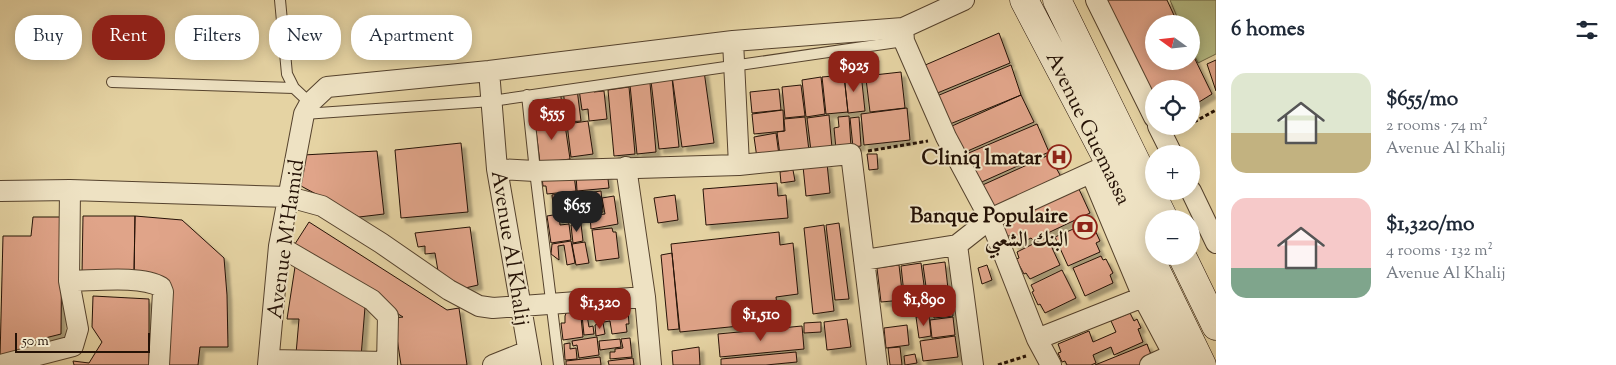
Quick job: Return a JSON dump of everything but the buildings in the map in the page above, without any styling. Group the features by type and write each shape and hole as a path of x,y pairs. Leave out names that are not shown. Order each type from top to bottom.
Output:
{"main road":[{"name":"Avenue Guemassa","path":"1024,0 1100,169 1151,260 1202,365"},
{"name":"Avenue Guemassa","path":"1057,0 1160,210"},
{"path":"1186,265 1216,326"}],"street":[{"path":"307,109 327,87 489,71 733,41 904,35 964,0"},
{"path":"1096,0 1145,99"},
{"path":"904,35 946,137 990,220 1043,352 1143,297"},
{"path":"733,41 736,65 740,164"},
{"name":"Avenue Al Khalij","path":"489,71 497,169 529,358"},
{"name":"Avenue M'Hamid","path":"269,362 279,246 307,109"},
{"path":"497,169 535,171 740,164 851,154 876,365"},
{"path":"626,167 645,297 651,365"},
{"path":"864,260 957,245 990,220 1100,169 1143,297 1177,360 1150,365"},
{"path":"0,365 72,346 78,329 69,281 70,190"},
{"path":"0,191 70,190 289,198 322,206 381,243 449,290 480,306 493,308 645,297"},
{"path":"1195,200 1216,243"},
{"path":"957,245 972,365"},
{"path":"269,362 387,363 388,316 372,300 279,246"},
{"path":"69,281 138,280 154,282 161,286 163,292 159,365"},
{"path":"493,365 529,358"}],"lane":[{"path":"280,0 288,74 307,109 492,101 736,65 904,35"},
{"path":"112,82 294,88"},
{"path":"527,95 559,365"}],"path":[{"path":"1200,119 1216,110"},
{"path":"851,154 946,137"},
{"path":"998,365 1043,352"}],"green space":[{"path":"1170,0 1216,0 1216,54 1200,62 1200,15 1176,15"}],"place":[{"name":"Cliniq lmatar","path":"1059,157"},
{"name":"Banque Populaire البنك الشعبي","path":"1085,227"}]}
